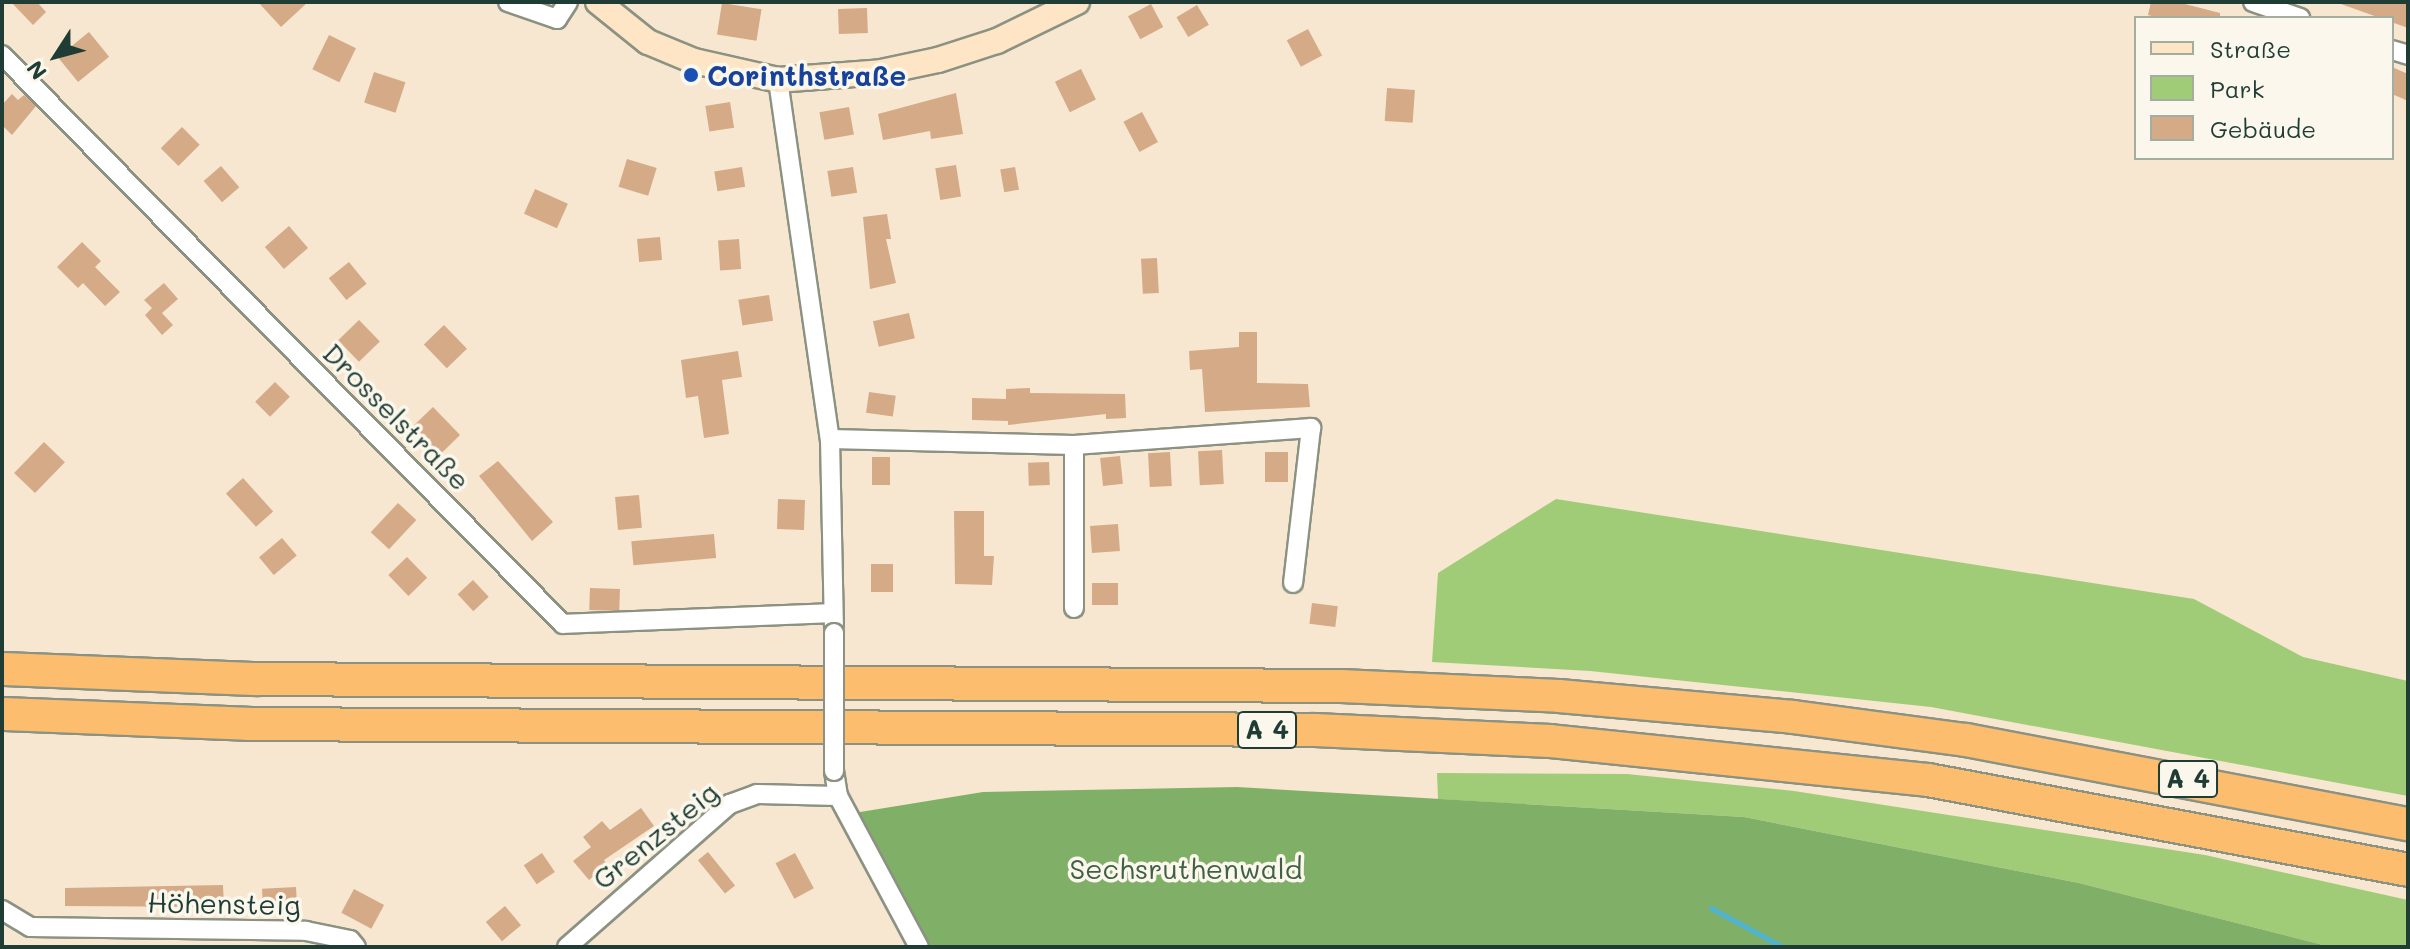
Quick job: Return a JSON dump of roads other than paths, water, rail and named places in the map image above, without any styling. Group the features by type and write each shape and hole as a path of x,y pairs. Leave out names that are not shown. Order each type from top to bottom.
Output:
{"highway":[{"name":"A 4","path":"2,669 256,679 1341,686 1559,696 1793,717 1966,740 2408,824"},
{"name":"A 4","path":"2,714 249,724 1315,730 1550,741 1928,780 2408,870"}],"street":[{"path":"508,2 557,19 568,2"},
{"path":"598,2 659,47 694,61 778,80 881,72 938,60 997,41 1077,2"},
{"path":"2253,2 2294,16"},
{"name":"Drosselstraße","path":"2,55 563,624 832,613"},
{"path":"778,80 830,439 834,771 838,796 919,947"},
{"path":"830,439 1074,445 1311,428 1293,583"},
{"path":"1074,445 1074,608"},
{"name":"Grenzsteig","path":"567,947 730,804 757,794 838,796"},
{"name":"Höhensteig","path":"2,910 30,927 87,938 306,931 350,940 356,947"}],"waterway":[{"path":"1711,908 1783,947"}],"place":[{"name":"Corinthstraße","path":"691,75"}],"park label":[{"name":"Sechsruthenwald","path":"1186,868"}]}
